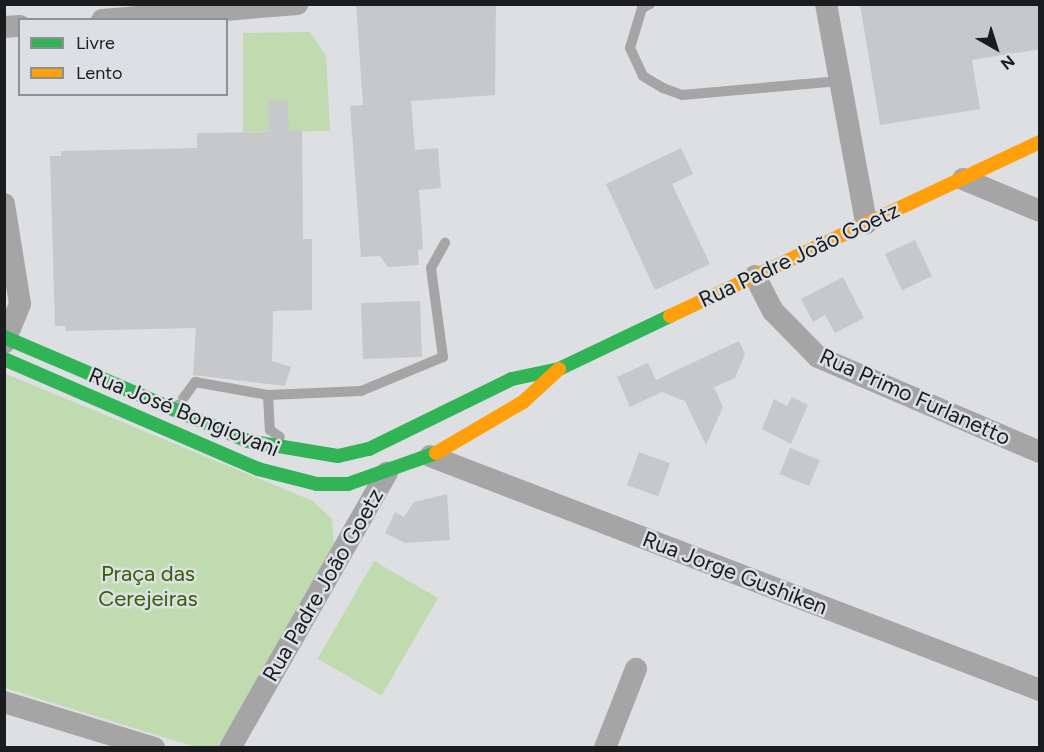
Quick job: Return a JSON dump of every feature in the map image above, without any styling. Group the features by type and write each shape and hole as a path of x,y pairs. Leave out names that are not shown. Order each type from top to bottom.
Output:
{"street":[{"path":"825,4 866,223"},
{"path":"128,18 297,5"},
{"name":"Rua Padre João Goetz","path":"307,455 338,456 369,449 512,378 559,369 866,223 963,179 1037,149"},
{"path":"963,179 1040,212"},
{"path":"4,204 20,304 5,344"},
{"name":"Rua Primo Furlanetto","path":"755,276 773,311 818,357 1040,452"},
{"name":"Rua José Bongiovani","path":"5,344 248,441 307,455"},
{"name":"Rua José Bongiovani","path":"5,344 258,469 317,484 348,484 387,473"},
{"name":"Rua Padre João Goetz","path":"230,747 387,473 430,456 523,402 559,369"},
{"name":"Rua Jorge Gushiken","path":"430,456 1040,690"},
{"path":"605,747 636,669"},
{"path":"4,702 154,747"}],"lane":[{"path":"650,4 642,8 630,48 643,76 663,88 682,95 839,81"},
{"path":"174,410 195,382 268,395 361,391 443,357 431,268 445,243"},
{"path":"268,395 270,430 307,455"}],"green space":[{"path":"310,32 326,56 330,131 243,132 243,33"},
{"name":"Praça das Cerejeiras","path":"4,373 313,501 332,519 334,545 319,581 217,747 195,747 5,688"},
{"path":"374,561 438,598 382,696 318,659"}],"building":[{"path":"356,4 496,4 495,95 411,101 415,150 438,148 441,188 419,190 423,249 418,250 419,265 388,267 380,256 361,257 350,106 363,105"},
{"path":"860,4 1040,4 1040,49 972,60 980,109 880,125"},
{"path":"287,99 289,131 302,131 303,239 312,239 312,310 273,311 272,361 291,367 285,386 193,375 196,328 66,331 65,326 55,326 50,156 61,156 61,151 197,148 197,133 269,132 268,100"},
{"path":"681,148 693,174 672,184 710,264 655,290 606,184"},
{"path":"915,240 932,276 902,290 885,254"},
{"path":"843,277 864,318 835,333 825,315 813,322 801,299"},
{"path":"420,301 422,357 363,359 361,303"},
{"path":"739,341 745,354 735,378 714,387 723,407 706,445 685,401 662,392 630,407 617,377 648,363 656,380"},
{"path":"792,397 808,405 791,444 762,429 774,399 787,406"},
{"path":"790,448 820,460 809,486 780,474"},
{"path":"639,452 670,463 658,496 627,485"},
{"path":"447,494 450,540 405,543 385,533 395,512 404,517 414,502"}],"traffic: fast":[{"path":"4,337 248,441 338,456 369,449 512,379 559,369 670,316"},
{"path":"4,359 258,469 317,484 348,484 436,453"}],"traffic: slow":[{"path":"670,316 1040,142"},
{"path":"436,453 523,402 559,369"}]}
